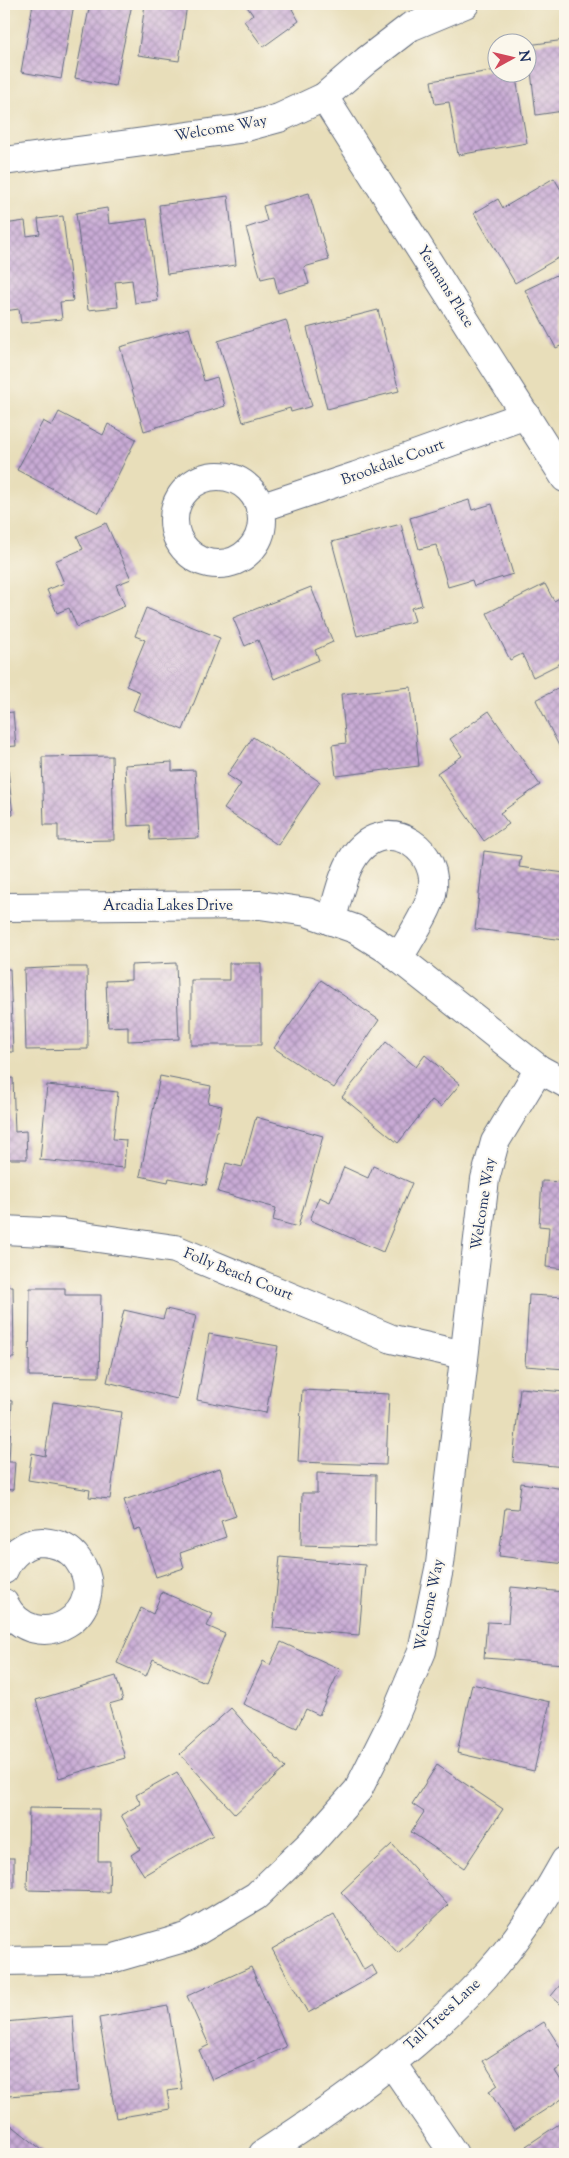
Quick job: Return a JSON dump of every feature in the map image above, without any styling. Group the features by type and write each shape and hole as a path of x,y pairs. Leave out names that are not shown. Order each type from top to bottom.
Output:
{"street":[{"name":"Welcome Way","path":"4,161 239,129 280,118 324,97 367,60 410,27 465,4"},
{"name":"Yeamans Place","path":"324,97 565,478"},
{"name":"Brookdale Court","path":"260,508 526,415"},
{"path":"330,921 348,868 358,851 366,844 379,838 390,837 405,839 417,845 429,859 434,876 430,902 398,958"},
{"name":"Arcadia Lakes Drive","path":"4,907 260,905 308,912 355,930 398,958 539,1069 565,1082"},
{"name":"Welcome Way","path":"4,1961 111,1959 187,1937 256,1896 310,1844 358,1790 394,1718 422,1651 440,1564 485,1179 495,1142 539,1069"},
{"name":"Folly Beach Court","path":"4,1230 63,1233 175,1250 392,1339 464,1355"},
{"path":"4,1570 15,1553 26,1546 39,1542 52,1543 64,1547 75,1555 85,1572 88,1591 84,1604 77,1615 67,1624 55,1629 29,1628 18,1622 4,1603"},
{"name":"Tall Trees Lane","path":"263,2154 334,2108 436,2026 491,1970 545,1897 565,1861"},
{"path":"391,2062 454,2154"}],"building":[{"path":"33,4 74,4 61,79 21,72"},
{"path":"90,4 132,4 115,86 75,78"},
{"path":"145,4 187,4 179,61 138,55"},
{"path":"245,4 299,4 292,9 299,21 263,47 244,21 253,15"},
{"path":"565,40 565,116 563,111 536,115 532,82 536,82 536,44"},
{"path":"486,72 486,82 517,82 527,143 458,155 449,102 435,104 431,81"},
{"path":"554,178 565,197 565,254 515,283 474,213 498,199 503,208"},
{"path":"309,193 329,260 304,267 309,284 278,293 274,276 261,279 246,228 267,221 263,206"},
{"path":"228,196 236,265 167,274 159,205"},
{"path":"107,208 109,224 147,219 158,301 135,303 132,280 115,282 118,307 88,310 76,213"},
{"path":"63,216 73,301 60,302 62,319 21,323 19,309 4,311 4,224 25,221 27,236 40,234 38,219"},
{"path":"565,271 565,344 556,348 525,290"},
{"path":"378,310 399,391 327,409 307,328"},
{"path":"286,320 312,406 291,412 290,408 243,422 218,341"},
{"path":"189,328 204,381 217,377 225,406 144,431 120,347"},
{"path":"59,412 103,435 108,424 136,439 99,513 17,470 43,421 52,426"},
{"path":"469,500 472,510 492,504 513,574 474,586 472,580 448,587 436,545 419,549 410,518"},
{"path":"106,523 131,579 116,585 125,606 77,627 69,608 57,613 47,590 64,583 55,561 83,549 77,536"},
{"path":"401,524 422,605 411,608 415,621 357,636 332,542"},
{"path":"545,584 554,601 565,595 565,661 533,677 522,654 510,660 487,613"},
{"path":"311,587 333,642 315,650 319,660 274,679 258,640 245,646 233,618"},
{"path":"146,608 220,638 183,730 133,710 140,692 126,686 145,640 135,636"},
{"path":"565,685 565,758 536,700"},
{"path":"411,687 419,766 336,776 332,745 346,743 341,694"},
{"path":"489,711 540,785 500,813 509,824 484,841 437,773 462,756 450,739"},
{"path":"13,712 16,746 4,747 4,713"},
{"path":"253,737 320,782 278,845 224,809 241,784 227,775"},
{"path":"112,756 114,840 58,841 58,825 44,825 42,757"},
{"path":"7,761 13,815 4,816 4,762"},
{"path":"172,762 172,771 195,770 199,838 150,840 149,825 128,826 125,765"},
{"path":"484,851 521,856 519,867 565,873 563,890 565,891 565,940 475,929"},
{"path":"176,963 179,1039 128,1041 128,1026 108,1027 106,981 131,980 131,965"},
{"path":"229,963 261,963 261,1045 191,1045 191,980 229,980"},
{"path":"87,967 88,1049 26,1050 24,969"},
{"path":"4,969 10,969 13,1052 4,1052"},
{"path":"321,980 379,1020 334,1088 274,1048"},
{"path":"386,1042 416,1067 425,1055 460,1084 441,1107 432,1100 398,1143 342,1097"},
{"path":"160,1076 211,1086 208,1103 222,1106 206,1185 169,1178 168,1182 140,1176"},
{"path":"13,1078 15,1132 26,1131 27,1159 4,1159 4,1079"},
{"path":"47,1085 118,1092 113,1139 126,1140 124,1168 40,1160"},
{"path":"256,1117 323,1136 298,1227 273,1220 276,1208 218,1192 226,1163 242,1167"},
{"path":"373,1166 412,1183 383,1252 310,1220 319,1197 330,1202 344,1167 368,1178"},
{"path":"542,1181 565,1182 565,1269 546,1267 549,1227 539,1226"},
{"path":"4,1286 13,1286 14,1358 4,1358"},
{"path":"30,1288 65,1288 65,1295 101,1295 99,1377 29,1376"},
{"path":"529,1295 565,1297 565,1369 525,1366"},
{"path":"166,1309 196,1316 177,1399 107,1382 124,1310 163,1319"},
{"path":"209,1334 278,1346 266,1413 197,1400"},
{"path":"520,1388 565,1392 565,1467 513,1462"},
{"path":"302,1390 389,1394 386,1465 298,1462"},
{"path":"4,1400 12,1401 9,1462 15,1462 13,1490 4,1489"},
{"path":"53,1402 122,1412 110,1499 89,1497 90,1490 28,1480 32,1453 45,1456"},
{"path":"220,1468 236,1516 221,1521 226,1537 180,1553 184,1568 156,1577 140,1528 134,1530 124,1500"},
{"path":"317,1473 376,1475 375,1547 301,1545 302,1493 317,1493"},
{"path":"521,1483 565,1489 565,1564 499,1556 505,1508 518,1509"},
{"path":"280,1557 365,1565 359,1635 273,1628"},
{"path":"511,1587 565,1592 564,1664 484,1658 487,1622 508,1623"},
{"path":"162,1592 213,1614 207,1626 225,1634 205,1682 153,1659 146,1676 117,1663 141,1608 153,1614"},
{"path":"281,1642 340,1669 319,1715 306,1709 297,1728 243,1704 263,1661 270,1665"},
{"path":"4,1671 6,1671 5,1698 4,1698"},
{"path":"116,1676 123,1700 109,1704 125,1758 59,1778 36,1700"},
{"path":"472,1684 550,1702 534,1771 457,1753"},
{"path":"231,1708 285,1768 235,1814 180,1754"},
{"path":"8,1711 8,1757 4,1757 4,1712"},
{"path":"437,1765 503,1809 464,1868 411,1832 424,1812 412,1804"},
{"path":"177,1772 213,1835 144,1875 131,1855 140,1849 121,1815 141,1804 136,1795"},
{"path":"29,1808 99,1809 98,1861 110,1861 109,1892 27,1890"},
{"path":"392,1844 448,1905 398,1953 341,1892"},
{"path":"4,1858 14,1858 14,1888 4,1888"},
{"path":"334,1914 364,1970 372,1965 377,1974 308,2013 272,1949"},
{"path":"251,1967 286,2047 212,2080 199,2050 209,2045 187,1996"},
{"path":"565,1979 565,2008 551,1996"},
{"path":"168,2006 182,2089 167,2091 170,2109 116,2118 99,2018"},
{"path":"73,2016 78,2091 8,2096 4,2058 4,2022"},
{"path":"544,2022 565,2055 565,2064 555,2071 565,2087 565,2097 514,2130 489,2091 498,2085 483,2061"},
{"path":"4,2119 47,2154 4,2154"},
{"path":"565,2120 565,2154 532,2154 526,2146"}]}
